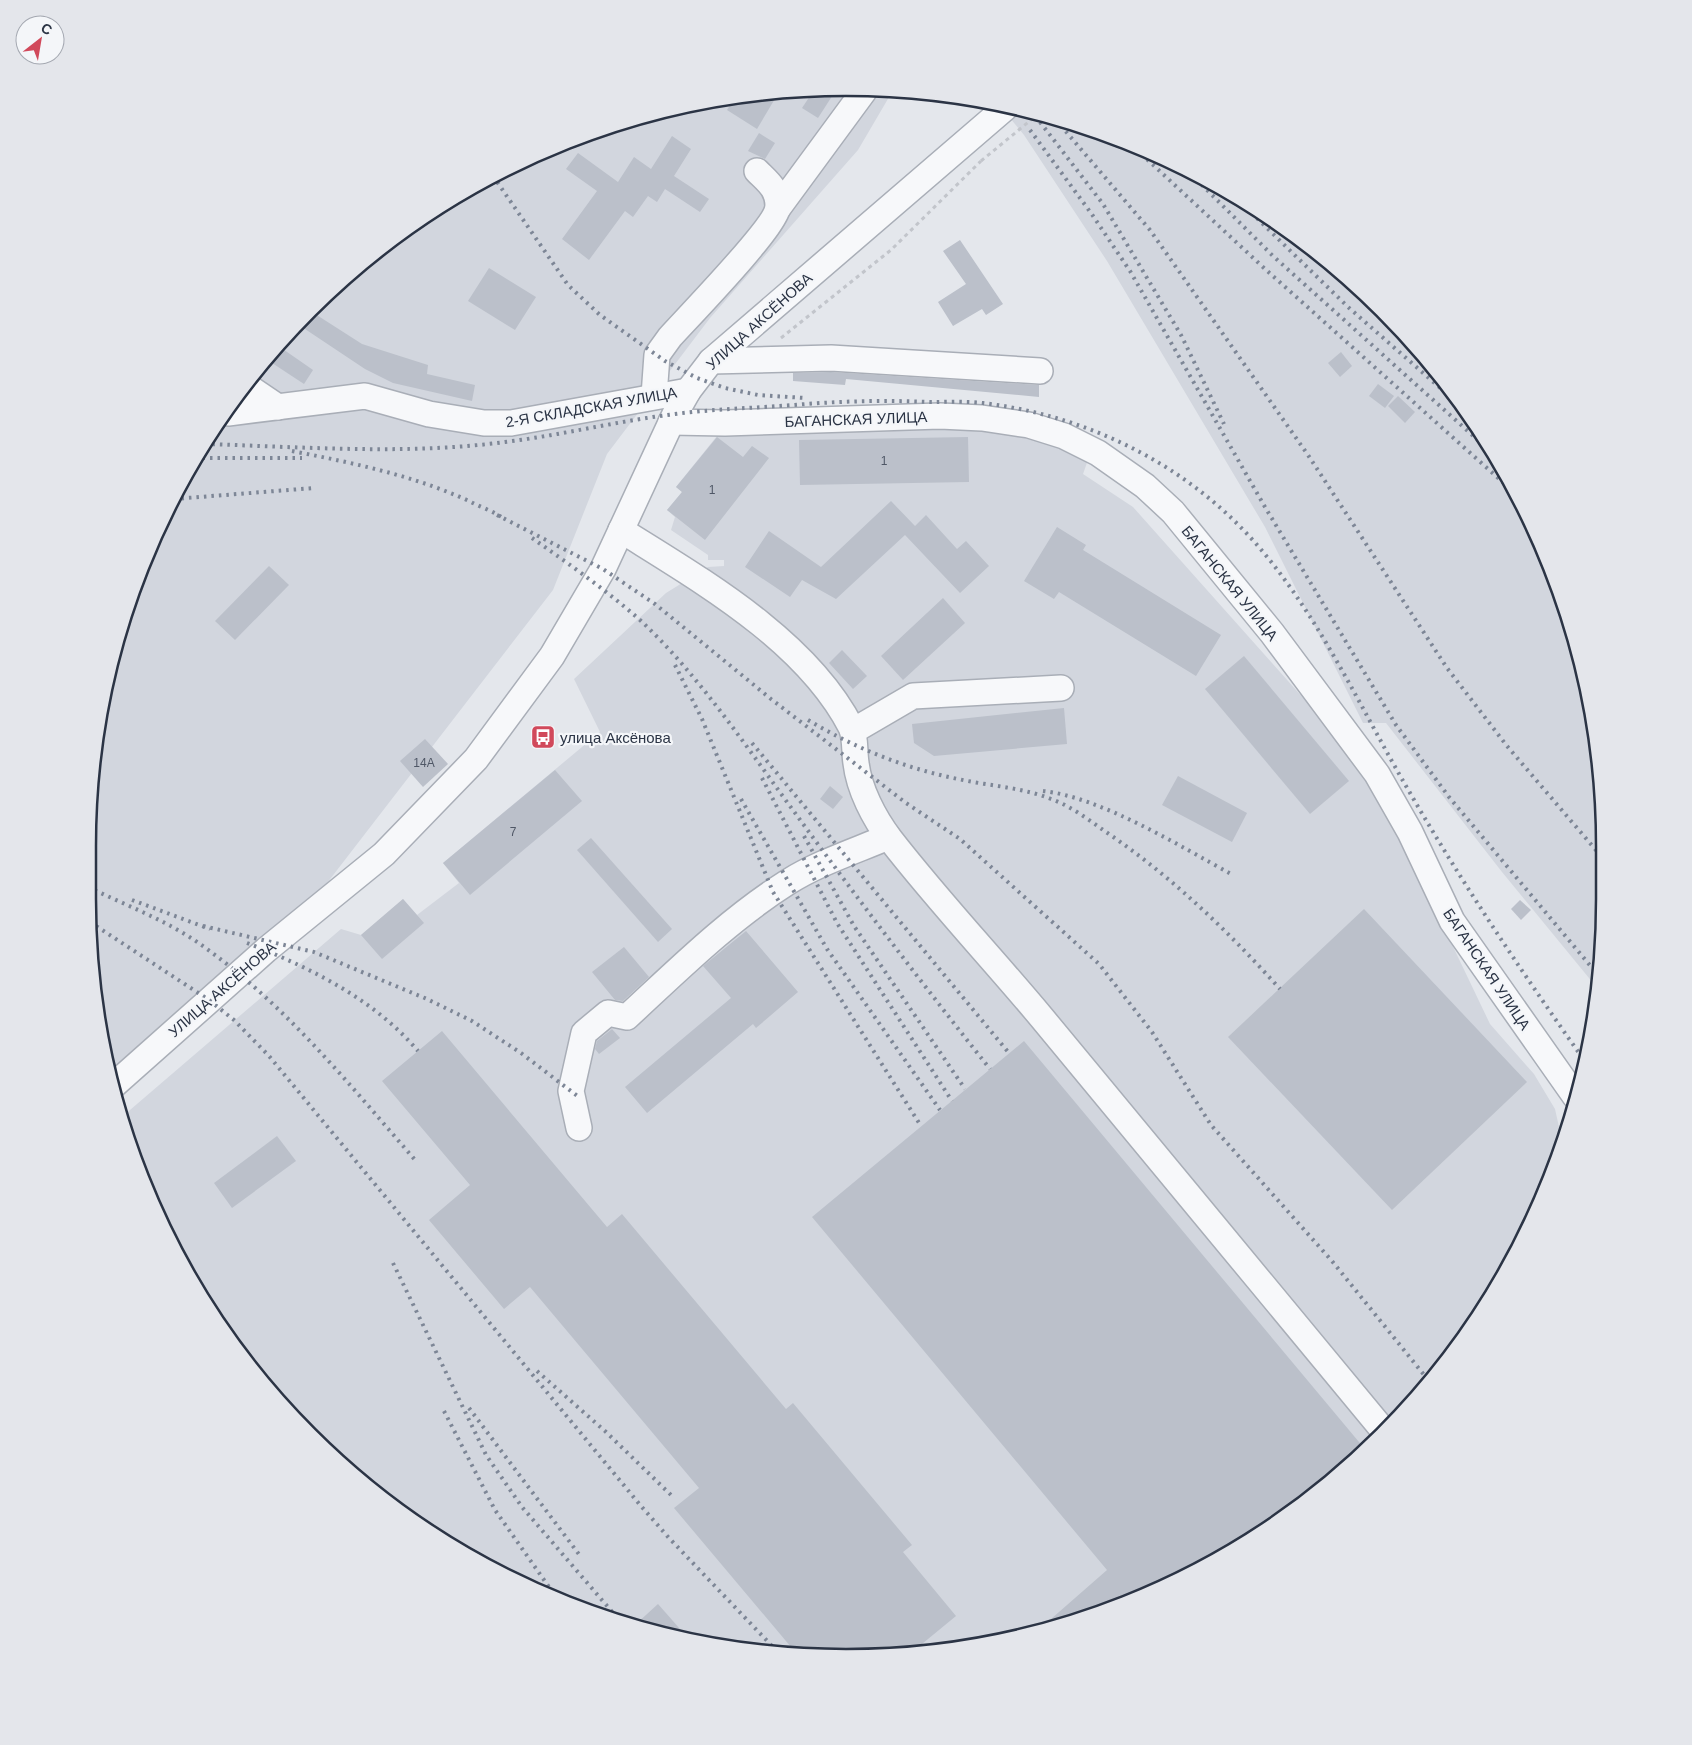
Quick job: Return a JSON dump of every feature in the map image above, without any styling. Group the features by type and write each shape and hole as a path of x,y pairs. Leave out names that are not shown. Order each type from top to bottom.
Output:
{"street":[{"path":"654,396 657,355 670,337 765,230 778,208 860,97"},
{"name":"УЛИЦА АКСЁНОВА","path":"119,1080 266,950 384,854 476,759 552,656 603,568 671,422 688,391 711,361 999,113"},
{"path":"757,172 774,188 778,208"},
{"path":"711,361 831,358 1040,371"},
{"path":"252,389 278,408"},
{"name":"2-Я СКЛАДСКАЯ УЛИЦА","path":"235,412 365,396 429,414 484,423 511,423 688,391"},
{"name":"БАГАНСКАЯ УЛИЦА","path":"671,422 725,423 940,416 982,418 1029,425 1064,436 1098,454 1145,486 1173,512 1272,633 1377,774 1410,832 1452,921 1571,1090"},
{"path":"620,530 694,577 754,621 795,655 833,695 853,732 856,765 866,799 888,837 1047,1024 1379,1426"},
{"path":"853,732 913,696 1061,688"},
{"path":"579,1128 571,1090 584,1033 608,1014 627,1017 706,944 788,882 810,870 888,837"}],"path":[{"path":"753,360 891,250 981,161 1032,120"}],"shaded area":[{"path":"846,96 889,98 858,150 710,318 607,454 553,590 324,887 117,1069 103,997 98,948 96,846 103,748 122,652 136,605 153,559 197,471 223,429 282,352 352,282 429,223 471,197 514,174 559,153 605,136 652,122 700,111 748,103 797,98"},
{"path":"1007,114 1087,136 1133,153 1221,197 1263,223 1340,282 1376,316 1410,352 1469,429 1495,471 1539,559 1556,605 1570,652 1581,700 1589,748 1596,846 1596,899 1591,980 1502,872 1386,723 1363,723 1265,527 1107,261 1024,135"},
{"path":"967,426 1022,432 1089,457 1083,474 1133,507 1370,773 1490,1024 1534,1074 1555,1109 1560,1128 1556,1140 1539,1186 1495,1274 1469,1316 1441,1355 1410,1393 1376,1429 1340,1463 1302,1494 1263,1522 1221,1548 1133,1592 1087,1609 1040,1623 944,1642 895,1647 846,1649 748,1642 652,1623 605,1609 559,1592 471,1548 429,1522 352,1463 282,1393 251,1355 223,1316 197,1274 174,1231 153,1186 128,1112 341,929 361,935 403,899 417,915 459,883 443,863 600,732 574,679 666,593 708,567 724,566 724,560 708,560 708,555 671,530 675,517 667,510 682,492 676,487 721,431"}],"building":[{"path":"832,97 818,118 802,108 809,98"},
{"path":"774,100 757,129 727,110 729,106"},
{"path":"759,133 775,143 765,159 748,151"},
{"path":"672,136 691,149 674,176 709,199 700,212 665,189 657,202 648,196 633,217 625,211 589,260 562,239 597,191 566,169 578,153 618,182 634,157 651,169"},
{"path":"960,240 1003,304 986,315 982,309 953,326 938,302 966,284 943,251"},
{"path":"489,268 536,297 515,330 468,301"},
{"path":"317,315 362,344 428,365 427,374 475,385 472,401 393,383 365,369 304,328"},
{"path":"284,350 313,370 304,384 273,363"},
{"path":"1341,352 1352,366 1340,377 1328,363"},
{"path":"831,372 1039,385 1039,397 846,379 845,385 793,381 793,373"},
{"path":"1378,384 1394,396 1385,408 1369,396"},
{"path":"1398,396 1415,412 1405,423 1388,406"},
{"path":"717,437 743,457 752,446 769,458 705,540 667,510 682,492 676,487"},
{"path":"968,437 969,482 800,485 799,440"},
{"path":"891,501 915,526 926,515 957,549 966,541 989,566 960,593 905,535 836,599 802,580 790,597 745,567 769,531 821,567"},
{"path":"1057,527 1086,545 1083,550 1221,635 1196,676 1059,592 1054,599 1024,581"},
{"path":"269,566 289,585 235,640 215,621"},
{"path":"943,598 965,623 903,680 881,656"},
{"path":"842,650 867,676 853,689 829,663"},
{"path":"1244,656 1349,781 1310,814 1205,689"},
{"path":"1064,708 1067,744 934,756 914,743 912,724"},
{"path":"425,739 448,764 423,787 400,761"},
{"path":"555,770 582,801 470,895 443,863"},
{"path":"1178,776 1247,813 1232,842 1162,805"},
{"path":"830,786 843,797 833,809 820,799"},
{"path":"591,838 672,929 658,942 577,850"},
{"path":"403,899 424,923 382,959 361,935"},
{"path":"1520,900 1531,910 1521,920 1511,909"},
{"path":"1364,909 1527,1082 1392,1210 1228,1037"},
{"path":"746,931 798,992 756,1028 753,1024 647,1113 625,1087 731,998 703,966"},
{"path":"624,947 649,977 623,1001 615,1000 592,972"},
{"path":"612,1029 620,1038 599,1054 595,1049 597,1041"},
{"path":"442,1031 607,1227 622,1214 786,1409 793,1403 912,1545 903,1552 956,1616 922,1644 846,1649 790,1646 674,1508 699,1488 530,1287 504,1309 429,1220 470,1185 382,1081"},
{"path":"1024,1041 1360,1444 1302,1494 1263,1522 1221,1548 1133,1592 1050,1620 1107,1570 812,1217"},
{"path":"277,1136 296,1161 232,1208 214,1183"},
{"path":"658,1604 680,1630 652,1623 641,1620"}],"railway":[{"path":"1040,122 1103,204 1181,335 1224,424"},
{"path":"1064,129 1150,230 1308,455 1447,668 1507,746 1596,850"},
{"path":"1030,130 1091,213 1130,271 1265,507 1396,725 1449,797 1592,968"},
{"path":"1148,160 1264,268 1499,479"},
{"path":"498,183 568,285 600,315 665,361 697,378 725,388 758,395 805,398"},
{"path":"1206,189 1273,256 1473,436"},
{"path":"1260,221 1348,307 1437,385"},
{"path":"214,444 355,449 468,446 526,439 632,420 690,412 880,401 983,403 1022,410 1061,419 1134,449 1200,491 1230,517 1258,546 1301,602 1338,663 1406,786 1469,891 1579,1053"},
{"path":"292,451 360,465 404,477 448,492 503,518"},
{"path":"205,458 302,458"},
{"path":"182,498 314,488"},
{"path":"497,515 603,569 655,604 771,699 906,803 960,839 1099,964 1152,1032 1211,1125 1332,1261 1424,1375"},
{"path":"532,538 627,609 683,665 723,715 821,849 990,1069"},
{"path":"675,665 702,719 773,892 921,1126"},
{"path":"808,720 862,748 899,763 958,779 1040,795 1073,809 1130,849 1176,885 1219,925 1280,989"},
{"path":"752,743 1009,1053"},
{"path":"762,778 837,923 952,1101"},
{"path":"1043,791 1065,795 1089,803 1139,824 1231,874"},
{"path":"741,799 827,949 940,1110"},
{"path":"804,836 854,926 965,1089"},
{"path":"96,891 187,935 231,967 288,1018 416,1161"},
{"path":"132,900 210,929"},
{"path":"203,926 314,952 427,999 472,1021 521,1053 580,1098"},
{"path":"97,927 209,1000 234,1020 269,1056 641,1506 770,1644"},
{"path":"247,943 317,974 361,1000 401,1032 418,1051"},
{"path":"393,1263 486,1455 522,1507 611,1611"},
{"path":"537,1371 606,1432 671,1495"},
{"path":"469,1408 581,1557"},
{"path":"444,1411 495,1510 549,1587"}],"place":[{"name":"улица Аксёнова","path":"543,737"}]}
